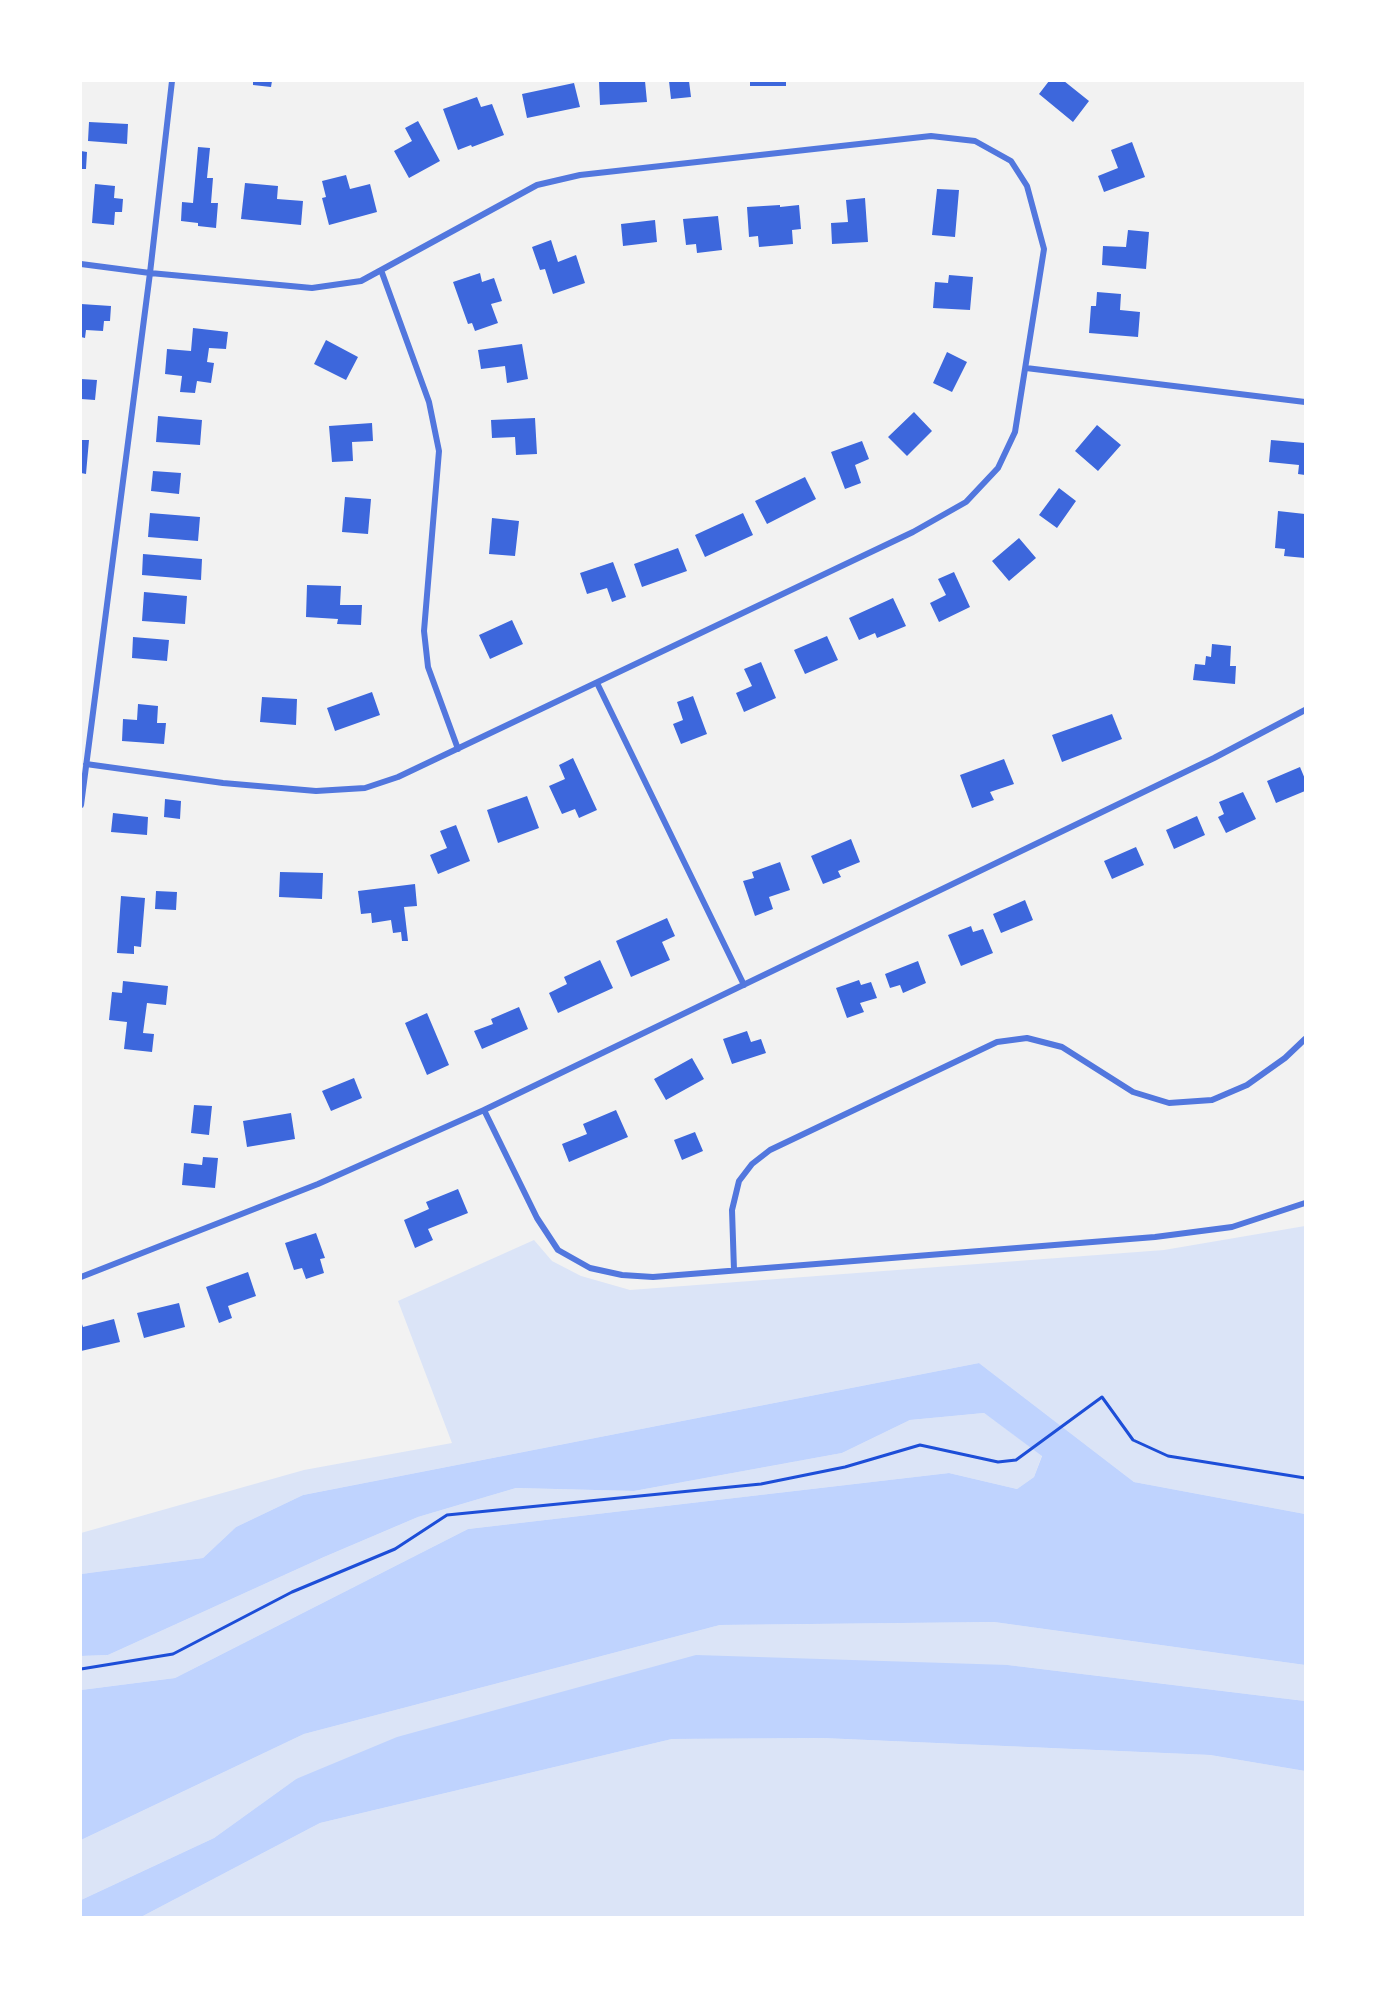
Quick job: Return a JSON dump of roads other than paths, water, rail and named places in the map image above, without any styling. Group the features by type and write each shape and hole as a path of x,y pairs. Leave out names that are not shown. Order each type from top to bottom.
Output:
{"street":[{"path":"81,805 150,273 172,81"},
{"path":"81,264 150,273 312,288 360,281 537,185 580,175 931,136 975,141 1011,161 1027,186 1044,249 1015,432 998,468 966,502 913,532 458,749 398,777 365,788 316,791 223,783 86,764"},
{"path":"381,270 429,402 439,451 424,631 428,667 458,749"},
{"path":"1026,368 1305,402"},
{"path":"597,682 744,985"},
{"path":"81,1277 318,1184 484,1110 1214,758 1305,710"},
{"path":"734,1270 732,1210 739,1181 752,1164 770,1149 997,1042 1027,1038 1062,1047 1133,1092 1170,1103 1212,1100 1247,1085 1285,1058 1305,1039"},
{"path":"484,1110 537,1218 558,1250 590,1268 622,1275 653,1277 1155,1237 1232,1227 1305,1203"}],"water":[{"path":"979,1363 1134,1482 1305,1514 1305,1665 994,1622 720,1625 304,1734 81,1840 81,1690 175,1678 468,1529 949,1473 1017,1489 1034,1477 1042,1456 984,1413 910,1420 842,1453 634,1491 516,1488 418,1517 108,1655 81,1656 81,1574 203,1558 236,1527 303,1495"},
{"path":"696,1655 1008,1665 1305,1701 1305,1771 1210,1755 822,1738 672,1739 320,1823 141,1917 81,1917 81,1900 214,1838 296,1779 397,1737"}]}
